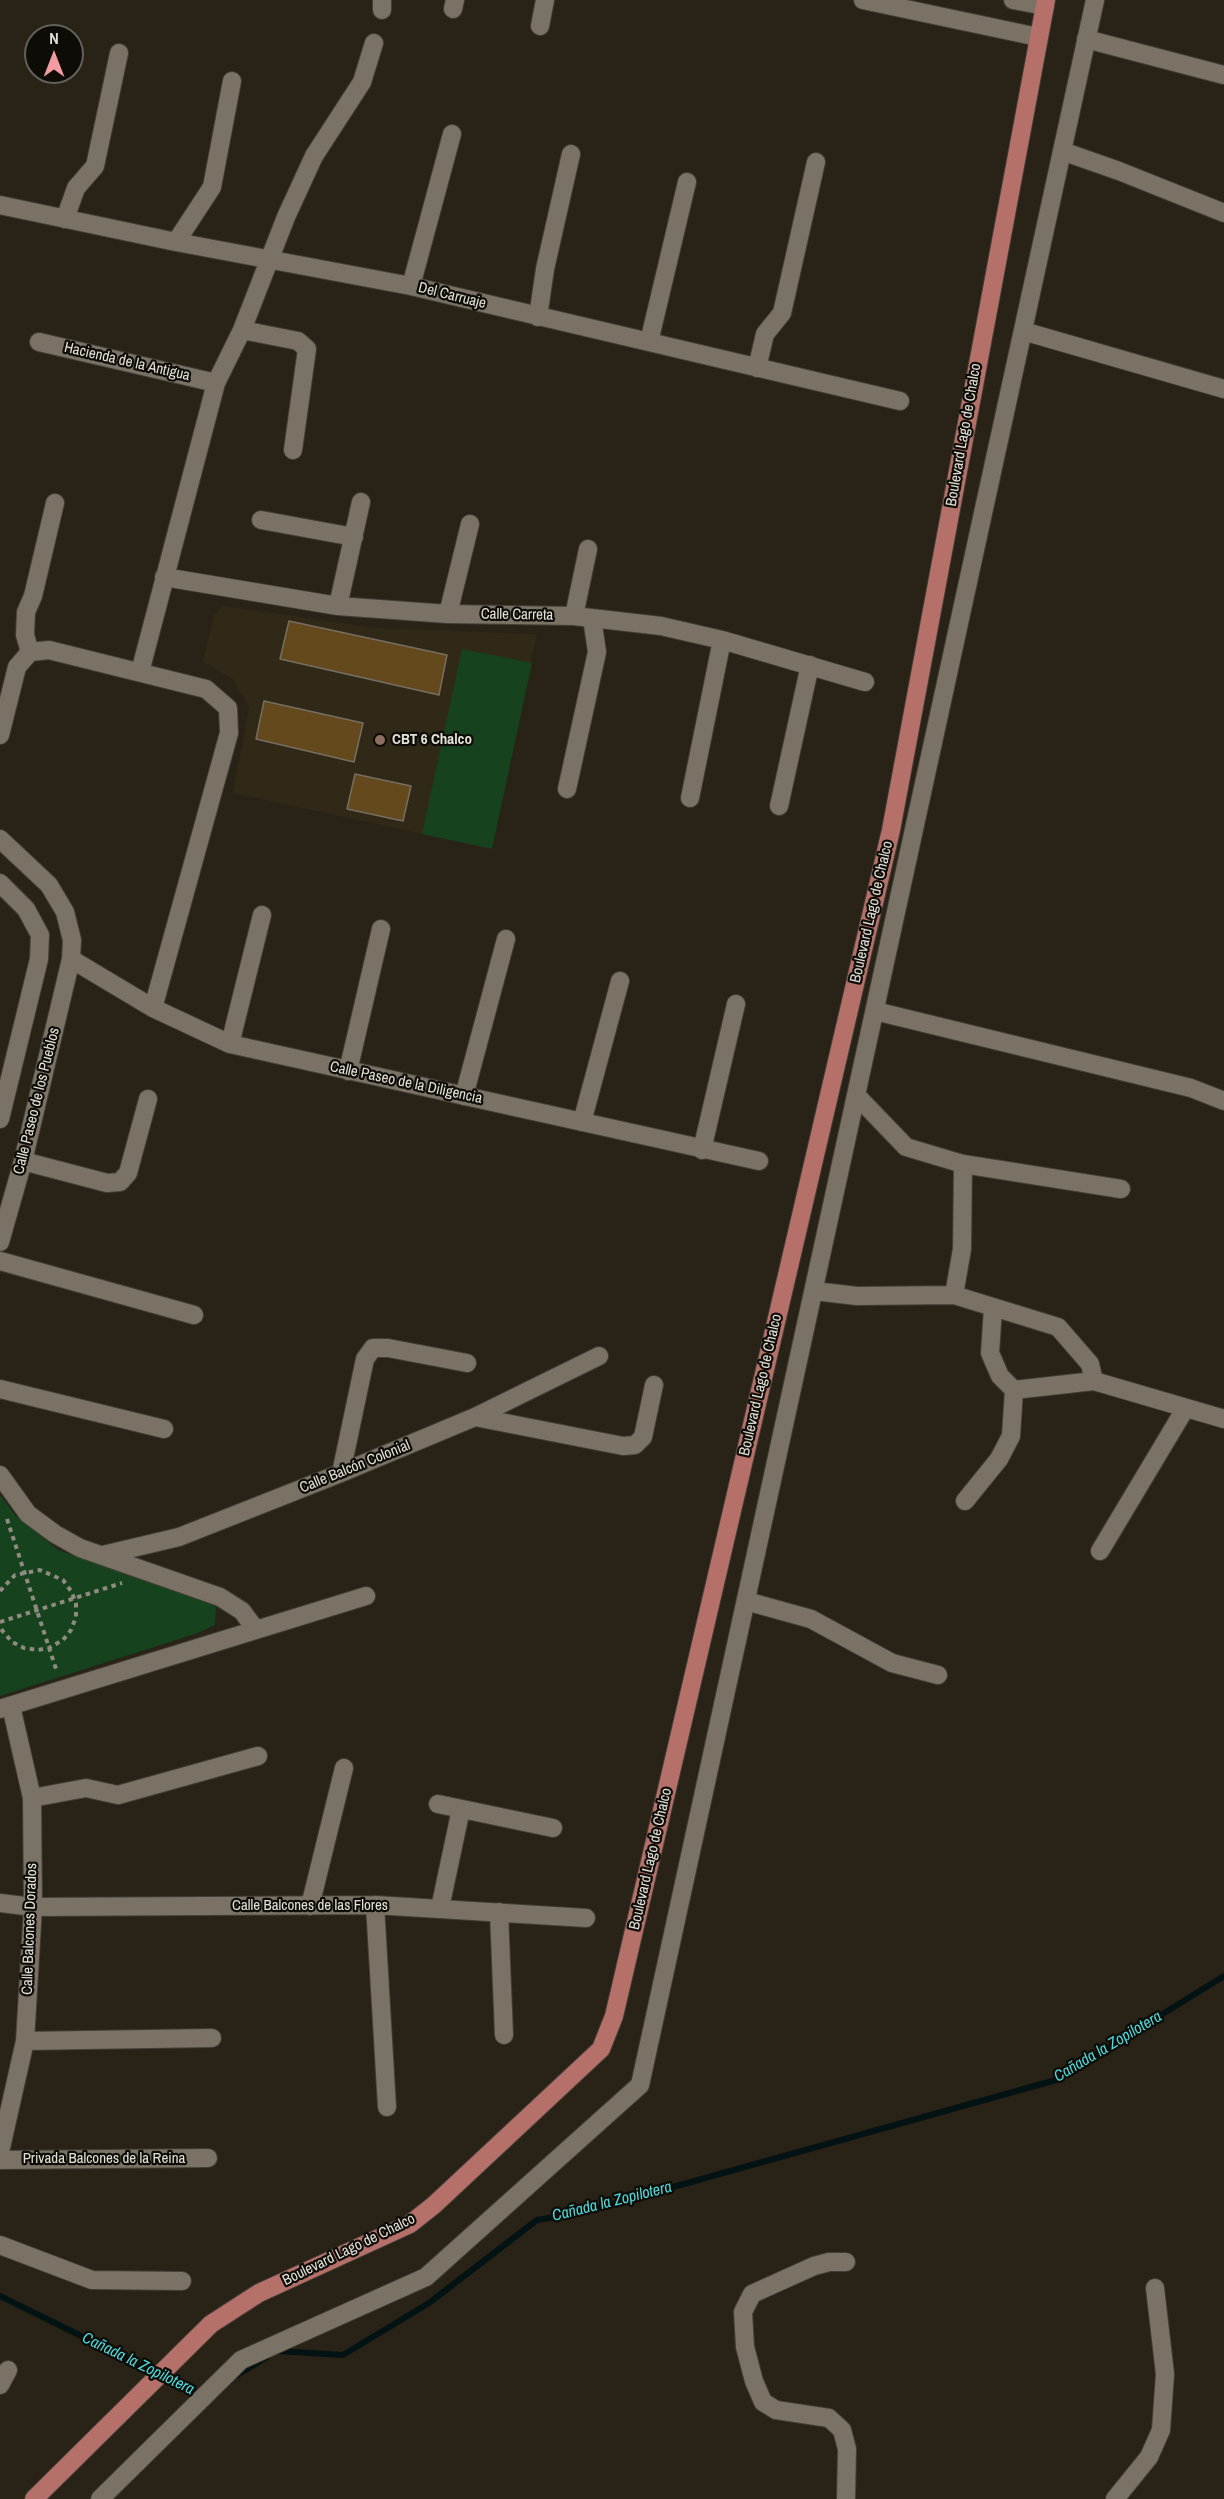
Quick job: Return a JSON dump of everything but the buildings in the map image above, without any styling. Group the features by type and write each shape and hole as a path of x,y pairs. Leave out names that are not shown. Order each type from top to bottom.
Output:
{"main road":[{"name":"Boulevard Lago de Chalco","path":"34,2499 211,2324 259,2293 410,2224 434,2205 601,2049 614,2016 891,830 1046,3"}],"street":[{"path":"540,26 545,0"},
{"path":"863,0 1038,37"},
{"path":"1013,0 1046,3"},
{"path":"100,2499 241,2360 426,2277 640,2085 1095,0"},
{"path":"1086,39 1224,75"},
{"path":"140,672 216,383 242,330 314,156 362,82 374,43"},
{"path":"65,219 76,188 95,166 119,53"},
{"path":"176,242 212,187 232,81"},
{"path":"411,286 452,134"},
{"path":"1062,151 1224,213"},
{"path":"538,317 545,269 571,154"},
{"path":"757,368 765,333 782,313 816,162"},
{"path":"649,342 687,182"},
{"name":"Del Carruaje","path":"0,205 176,242 411,286 900,401"},
{"path":"242,330 298,341 307,349 293,450"},
{"path":"1023,331 1224,389"},
{"name":"Hacienda de la Antigua","path":"39,342 216,383"},
{"path":"338,606 361,502"},
{"path":"30,652 25,635 26,612 33,596 55,503"},
{"path":"261,520 354,537"},
{"path":"448,614 470,524"},
{"path":"574,616 588,549"},
{"name":"Calle Carreta","path":"164,578 338,606 448,614 574,616 661,626 722,640 865,682"},
{"path":"567,789 597,652 592,618"},
{"path":"690,798 722,640"},
{"path":"0,735 17,667 30,652 49,650 206,689 228,708 229,733 153,1008"},
{"path":"779,806 810,665"},
{"name":"Calle Paseo de los Pueblos","path":"0,839 49,885 65,912 72,940 70,959 23,1161 0,1242"},
{"path":"0,883 26,909 40,934 39,959 0,1119"},
{"path":"230,1044 262,915"},
{"path":"348,1071 381,929"},
{"path":"464,1096 506,939"},
{"name":"Calle Paseo de la Diligencia","path":"70,959 153,1008 230,1044 759,1161"},
{"path":"582,1122 620,981"},
{"path":"702,1150 736,1004"},
{"path":"875,1011 1191,1088 1224,1101"},
{"path":"856,1096 906,1147 963,1164 1121,1189"},
{"path":"23,1161 107,1182 120,1182 128,1173 148,1099"},
{"path":"954,1295 962,1249 963,1164"},
{"path":"0,1261 194,1315"},
{"path":"814,1291 857,1296 954,1295 1058,1327 1090,1364 1094,1381"},
{"path":"965,1501 999,1459 1011,1436 1014,1390 1000,1376 990,1353 993,1308"},
{"path":"341,1473 365,1359 373,1348 388,1348 466,1364"},
{"name":"Calle Balcón Colonial","path":"103,1555 179,1537 341,1473 475,1417 599,1356"},
{"path":"1014,1390 1094,1381 1224,1419"},
{"path":"475,1417 623,1446 636,1445 643,1437 654,1385"},
{"path":"0,1389 164,1429"},
{"path":"1100,1551 1185,1409"},
{"path":"0,1475 28,1514 80,1548 220,1597 242,1611 256,1630"},
{"path":"5,1707 366,1596"},
{"path":"746,1601 811,1620 892,1663 938,1675"},
{"name":"Calle Balcones Dorados","path":"0,2152 6,2095 25,2041 33,1907 32,1798 5,1707"},
{"path":"32,1798 86,1788 118,1795 258,1756"},
{"path":"310,1906 344,1768"},
{"path":"438,1804 553,1828"},
{"path":"440,1908 461,1809"},
{"name":"Calle Balcones de las Flores","path":"0,1903 33,1907 375,1905 586,1918"},
{"path":"375,1905 387,2107"},
{"path":"499,1912 504,2035"},
{"path":"25,2041 212,2038"},
{"name":"Privada Balcones de la Reina","path":"0,2160 208,2158"},
{"path":"0,2245 92,2280 182,2282"},
{"path":"846,2262 829,2262 814,2266 752,2294 743,2312 745,2346 754,2380 764,2402 776,2409 829,2418 842,2430 847,2449 846,2499"},
{"path":"1115,2499 1149,2457 1161,2430 1165,2374 1155,2288"}],"path":[{"path":"3,1509 63,1690"},
{"path":"0,1591 15,1575 23,1572 40,1570 53,1573 63,1580 74,1598 76,1617 71,1630 63,1640 49,1648 38,1650 24,1648 12,1642 0,1628"},
{"path":"0,1622 153,1573"}],"shaded area":[{"name":"CBT 6 Chalco","path":"223,606 376,628 537,634 492,849 233,793 249,707 233,679 203,662 214,615"}],"green space":[{"path":"462,649 532,663 492,849 422,834"},
{"path":"0,1495 15,1515 58,1550 216,1606 215,1625 198,1633 0,1696"}],"waterway":[{"name":"Cañada la Zopilotera","path":"278,2351 343,2355 429,2303 537,2220 580,2213 1056,2080 1224,1976"},
{"name":"Cañada la Zopilotera","path":"0,2296 203,2396"},
{"name":"Cañada la Zopilotera","path":"234,2377 267,2357"}],"place":[{"name":"CBT 6 Chalco","path":"380,740"}]}
